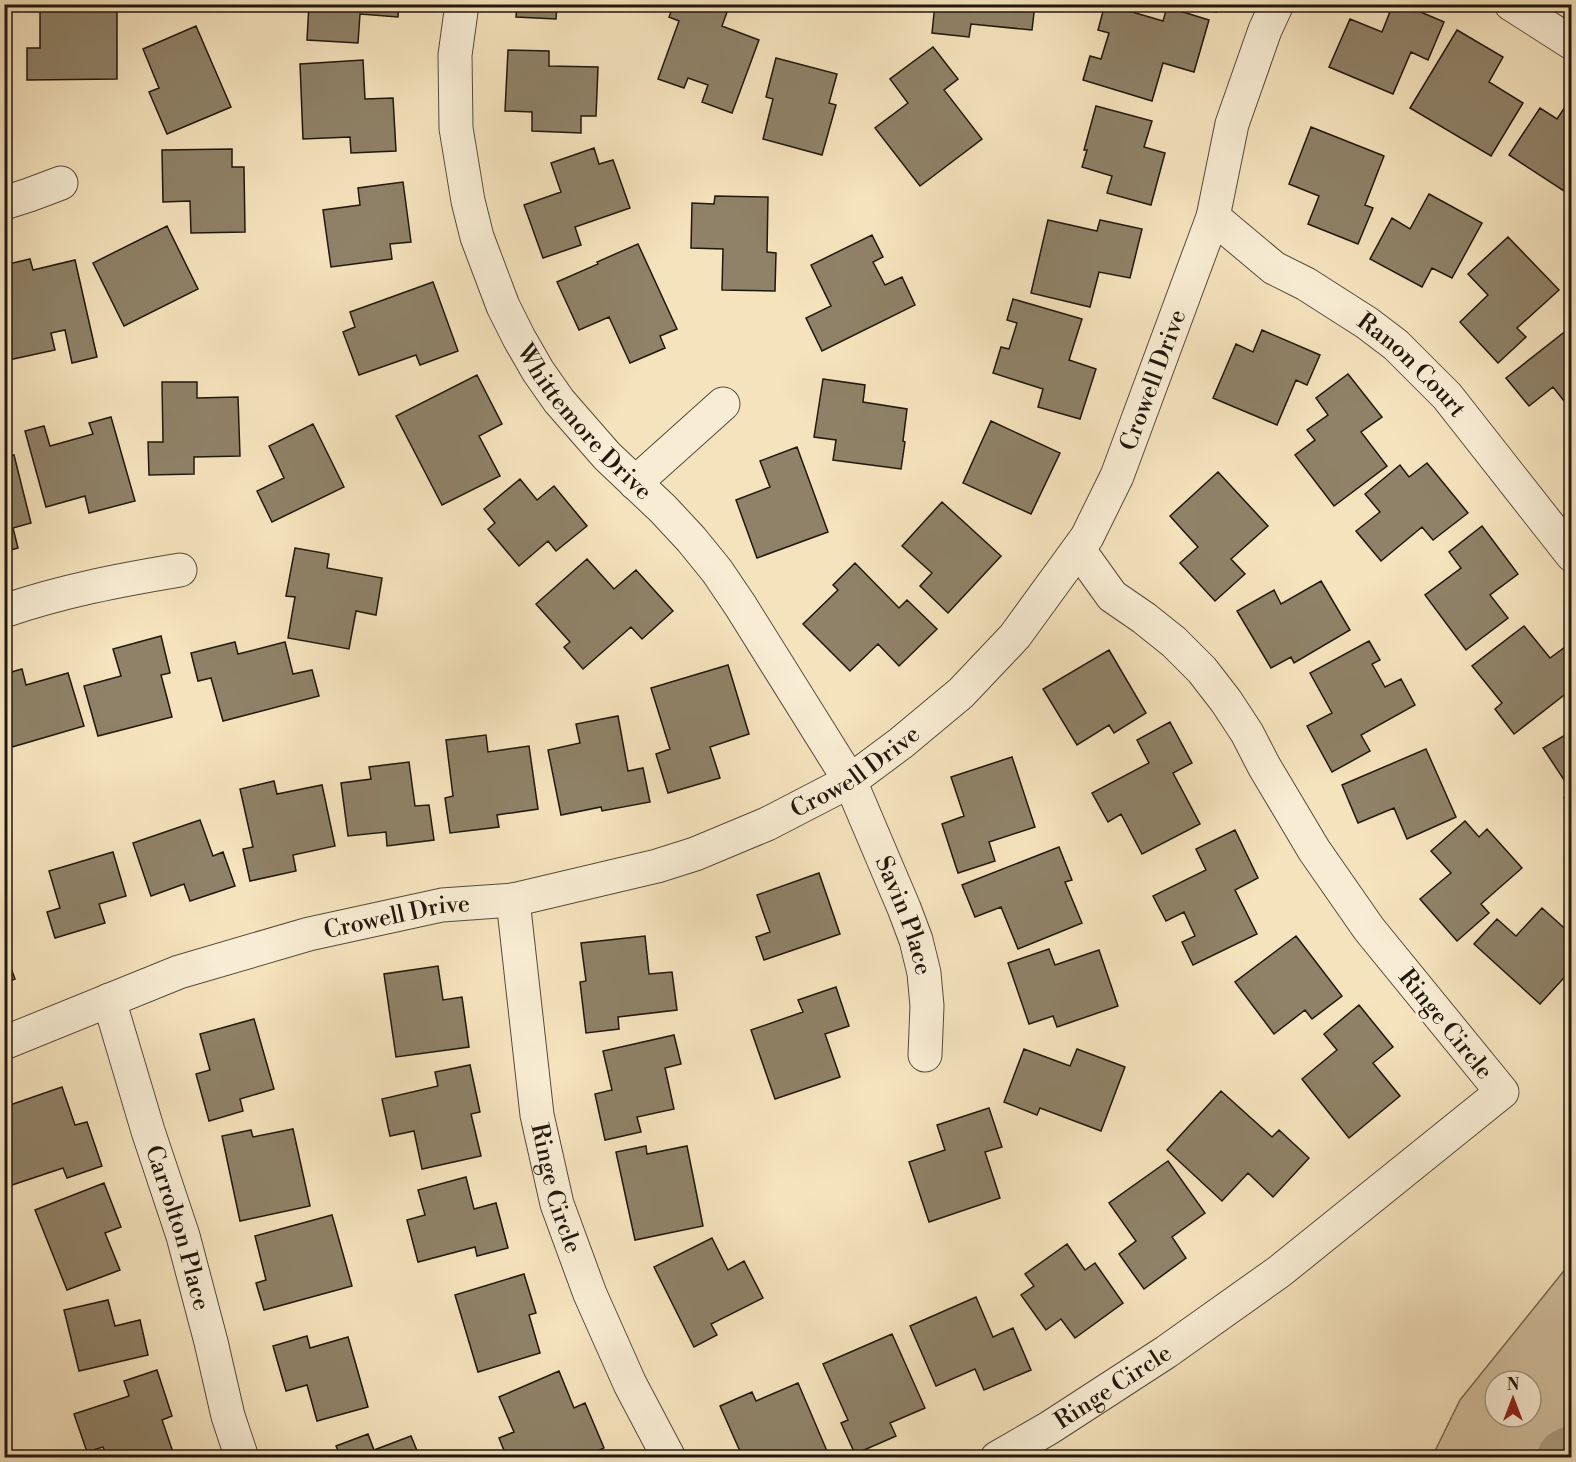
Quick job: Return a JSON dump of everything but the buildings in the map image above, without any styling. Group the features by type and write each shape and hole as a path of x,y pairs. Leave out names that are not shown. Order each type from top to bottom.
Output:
{"street":[{"name":"Whittemore Drive","path":"462,4 455,55 456,128 468,201 477,237 503,306 538,371 559,401 608,456 691,539 717,571 850,782"},
{"name":"Crowell Drive","path":"4,1042 179,972 309,934 442,905 513,900 657,866 695,854 767,824 850,782 901,743 961,693 1015,636 1087,537 1117,476 1213,217 1232,124 1265,30 1277,4"},
{"path":"1511,4 1572,43"},
{"path":"4,203 61,183"},
{"name":"Ranon Court","path":"1213,217 1274,268 1306,284 1367,323 1396,345 1447,396 1572,555"},
{"path":"635,483 723,404"},
{"name":"Ringe Circle","path":"997,1458 1049,1428 1156,1358 1280,1271 1502,1092 1369,929 1314,849 1247,733 1202,670 1174,642 1112,596 1079,550"},
{"path":"4,611 100,584 180,570"},
{"name":"Savin Place","path":"850,782 916,940 924,973 927,1006 925,1055"},
{"name":"Ringe Circle","path":"513,900 537,1115 557,1204 590,1294 630,1384 669,1458"},
{"name":"Carrolton Place","path":"109,999 148,1131 183,1236 228,1416 242,1458"}],"shaded area":[{"path":"1571,1262 1571,1457 1432,1457 1460,1400 1483,1371 1483,1429 1543,1429 1543,1369 1485,1369"}],"waterway":[{"path":"1566,1458 1572,1455"}]}
